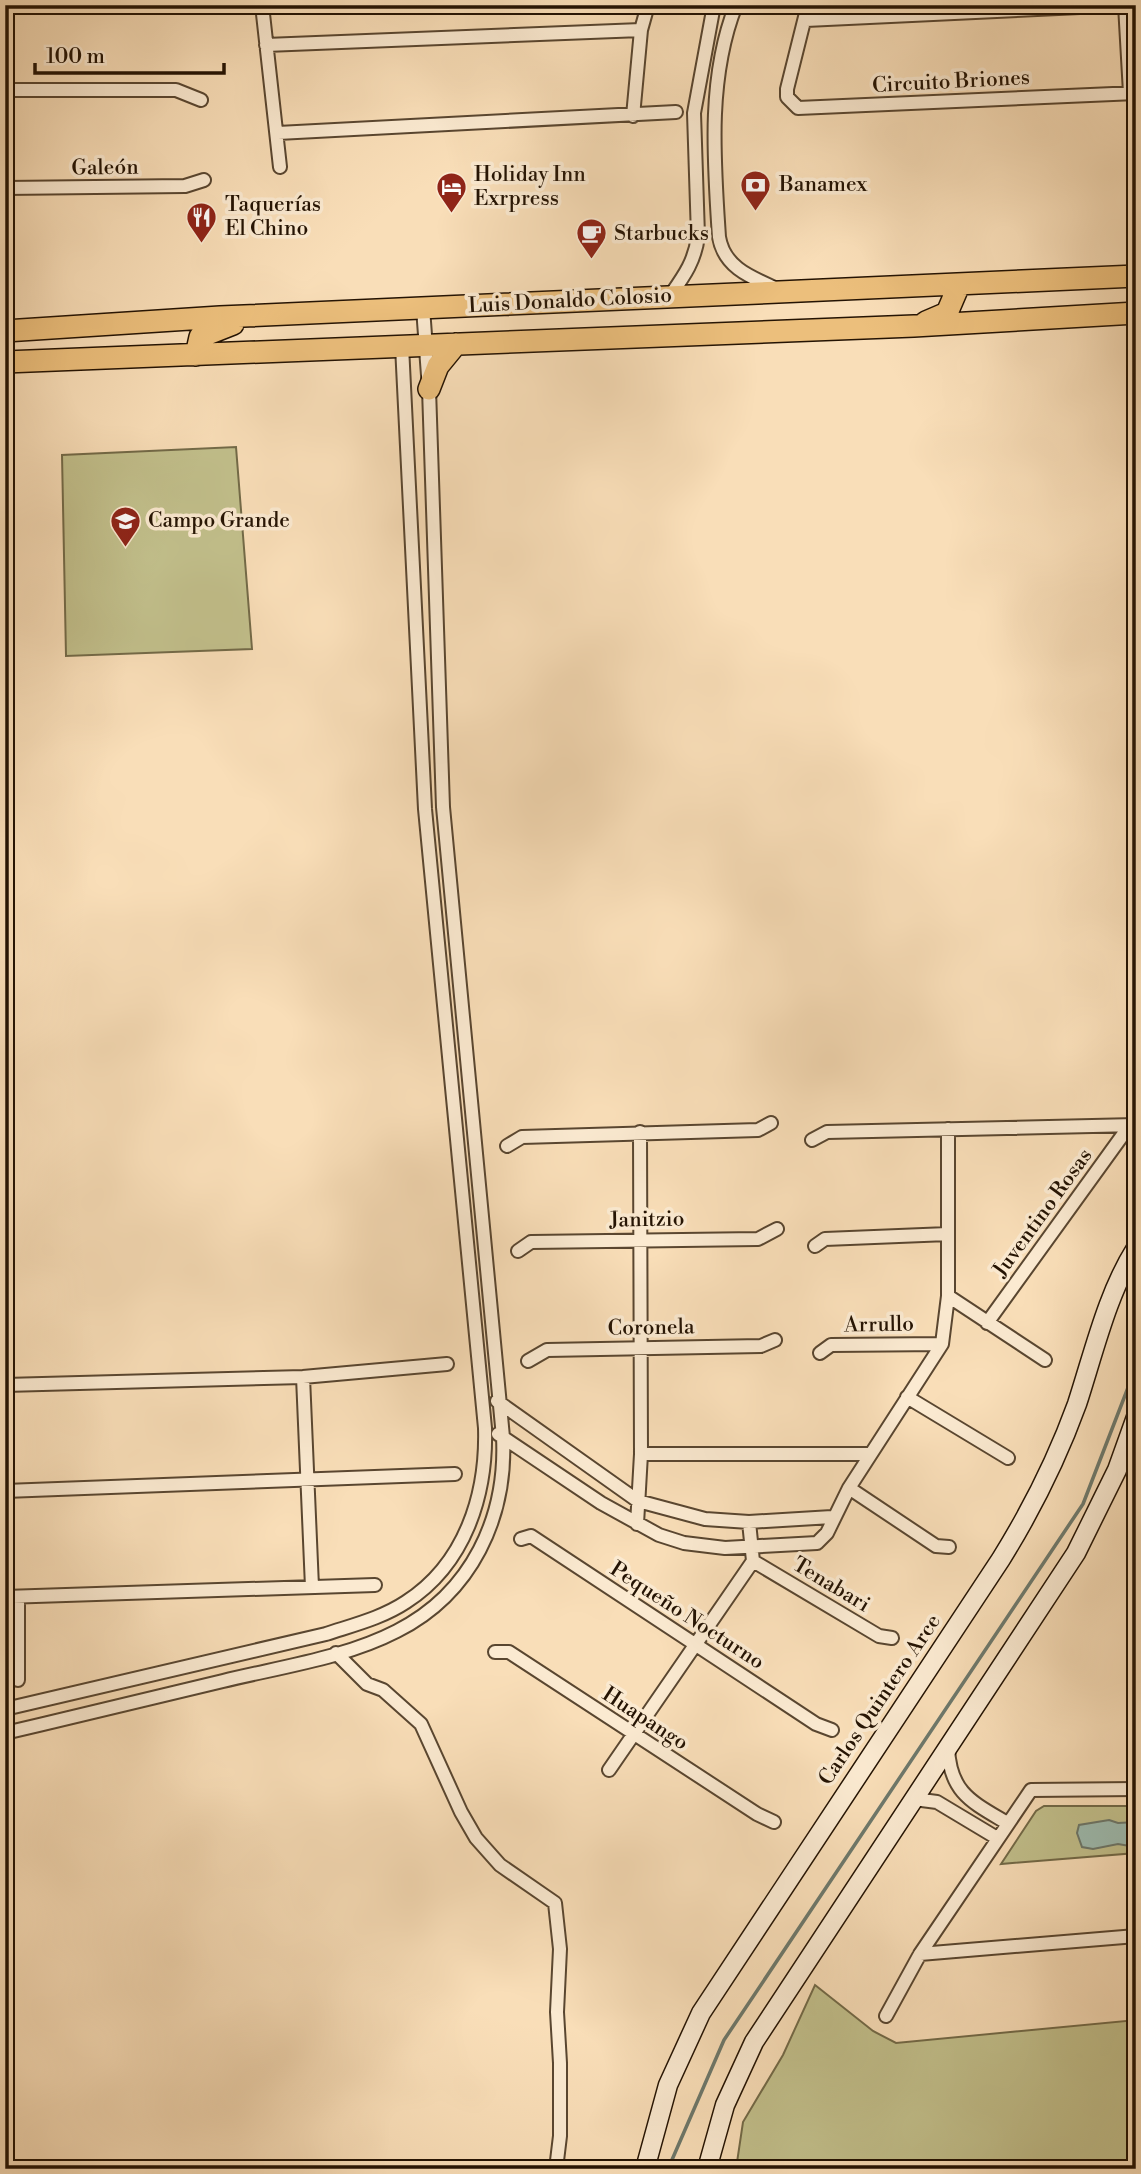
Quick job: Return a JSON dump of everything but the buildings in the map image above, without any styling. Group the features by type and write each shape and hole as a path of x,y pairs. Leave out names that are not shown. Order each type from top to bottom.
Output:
{"main road":[{"name":"Luis Donaldo Colosio","path":"5,331 243,316 1136,276"},
{"path":"914,326 947,313 959,285"},
{"name":"Luis Donaldo Colosio","path":"5,362 914,326 1136,313"},
{"path":"196,355 200,337 236,323 243,316"},
{"path":"121,358 158,343 164,321"},
{"path":"429,388 438,366 456,344"},
{"name":"Carlos Quintero Arce","path":"645,2169 668,2085 701,2013 1001,1559 1034,1504 1061,1447 1120,1276 1136,1248"},
{"path":"707,2169 725,2105 754,2042 1076,1553 1112,1480 1136,1417"}],"street":[{"path":"262,5 280,167"},
{"path":"634,116 641,30 648,5"},
{"path":"670,296 690,268 698,236 694,113 714,5"},
{"path":"736,5 729,22 715,114 720,246 742,274 781,291"},
{"name":"Circuito Briones","path":"808,5 787,89 787,97 798,108 1133,93 1124,5"},
{"path":"806,20 1124,5"},
{"path":"266,45 641,30"},
{"path":"5,90 176,90 201,100"},
{"path":"278,134 676,112"},
{"path":"694,113 715,114"},
{"name":"Galeón","path":"5,188 185,186 204,180"},
{"path":"5,1733 336,1654 398,1631 442,1599 477,1557 503,1487 501,1402 443,807 429,388 423,308"},
{"path":"5,1709 326,1634 376,1618 407,1602 431,1582 469,1529 482,1489 485,1428 425,809 402,346"},
{"path":"414,582 436,581"},
{"path":"425,809 443,807"},
{"path":"447,1051 466,1049"},
{"path":"507,1146 522,1137 758,1130 771,1123"},
{"path":"812,1140 827,1132 1133,1125"},
{"name":"Juventino Rosas","path":"987,1323 1133,1125"},
{"path":"485,1428 636,1524 684,1543 725,1548 817,1543 827,1533 832,1517 849,1488 942,1343 948,1296 948,1129"},
{"path":"636,1524 641,1454 640,1132"},
{"name":"Janitzio","path":"518,1251 531,1242 758,1239 777,1229"},
{"path":"814,1246 825,1239 948,1234"},
{"path":"948,1296 1045,1360"},
{"name":"Coronela","path":"528,1361 547,1350 761,1346 775,1340"},
{"name":"Arrullo","path":"820,1353 831,1345 942,1343"},
{"path":"5,1385 303,1377 447,1364"},
{"path":"303,1377 312,1587"},
{"path":"907,1397 1008,1458"},
{"path":"482,1398 501,1402 638,1501 705,1518 749,1522 832,1517"},
{"path":"641,1454 871,1454"},
{"path":"5,1491 456,1474"},
{"path":"849,1488 936,1546 949,1547"},
{"path":"609,1770 753,1561 749,1522"},
{"name":"Pequeño Nocturno","path":"521,1539 531,1536 816,1724 832,1730"},
{"name":"Tenabari","path":"753,1561 879,1636 892,1638"},
{"path":"18,1681 12,1597 374,1585"},
{"name":"Huapango","path":"495,1652 509,1653 757,1814 774,1822"},
{"path":"336,1654 367,1684 383,1690 421,1724 461,1812 476,1838 500,1865 555,1903 559,1949 557,2012 560,2063 560,2136 555,2169"},
{"path":"948,1748 952,1779 972,1801 1007,1823"},
{"path":"886,2016 920,1954 1007,1823 1033,1790 1136,1789"},
{"path":"914,1799 937,1802 963,1815 997,1838"},
{"path":"963,1815 972,1801"},
{"path":"920,1954 1136,1936"}],"shaded area":[{"path":"236,447 252,649 66,656 62,455"},
{"path":"1044,1806 1136,1806 1136,1853 1001,1864 1036,1811"},
{"path":"1109,1820 1118,1823 1136,1822 1136,1847 1118,1844 1093,1849 1082,1847 1077,1833 1079,1825"},
{"path":"815,1985 873,2031 896,2043 1136,2020 1136,2169 736,2169 743,2122 783,2055"}],"waterway":[{"path":"668,2169 724,2040 1083,1504 1136,1367"}],"place":[{"name":"Banamex","path":"756,212"},
{"name":"Holiday Inn Exrpress","path":"451,214"},
{"name":"Taquerías El Chino","path":"202,244"},
{"name":"Starbucks","path":"591,261"},
{"name":"Campo Grande","path":"125,548"}]}
